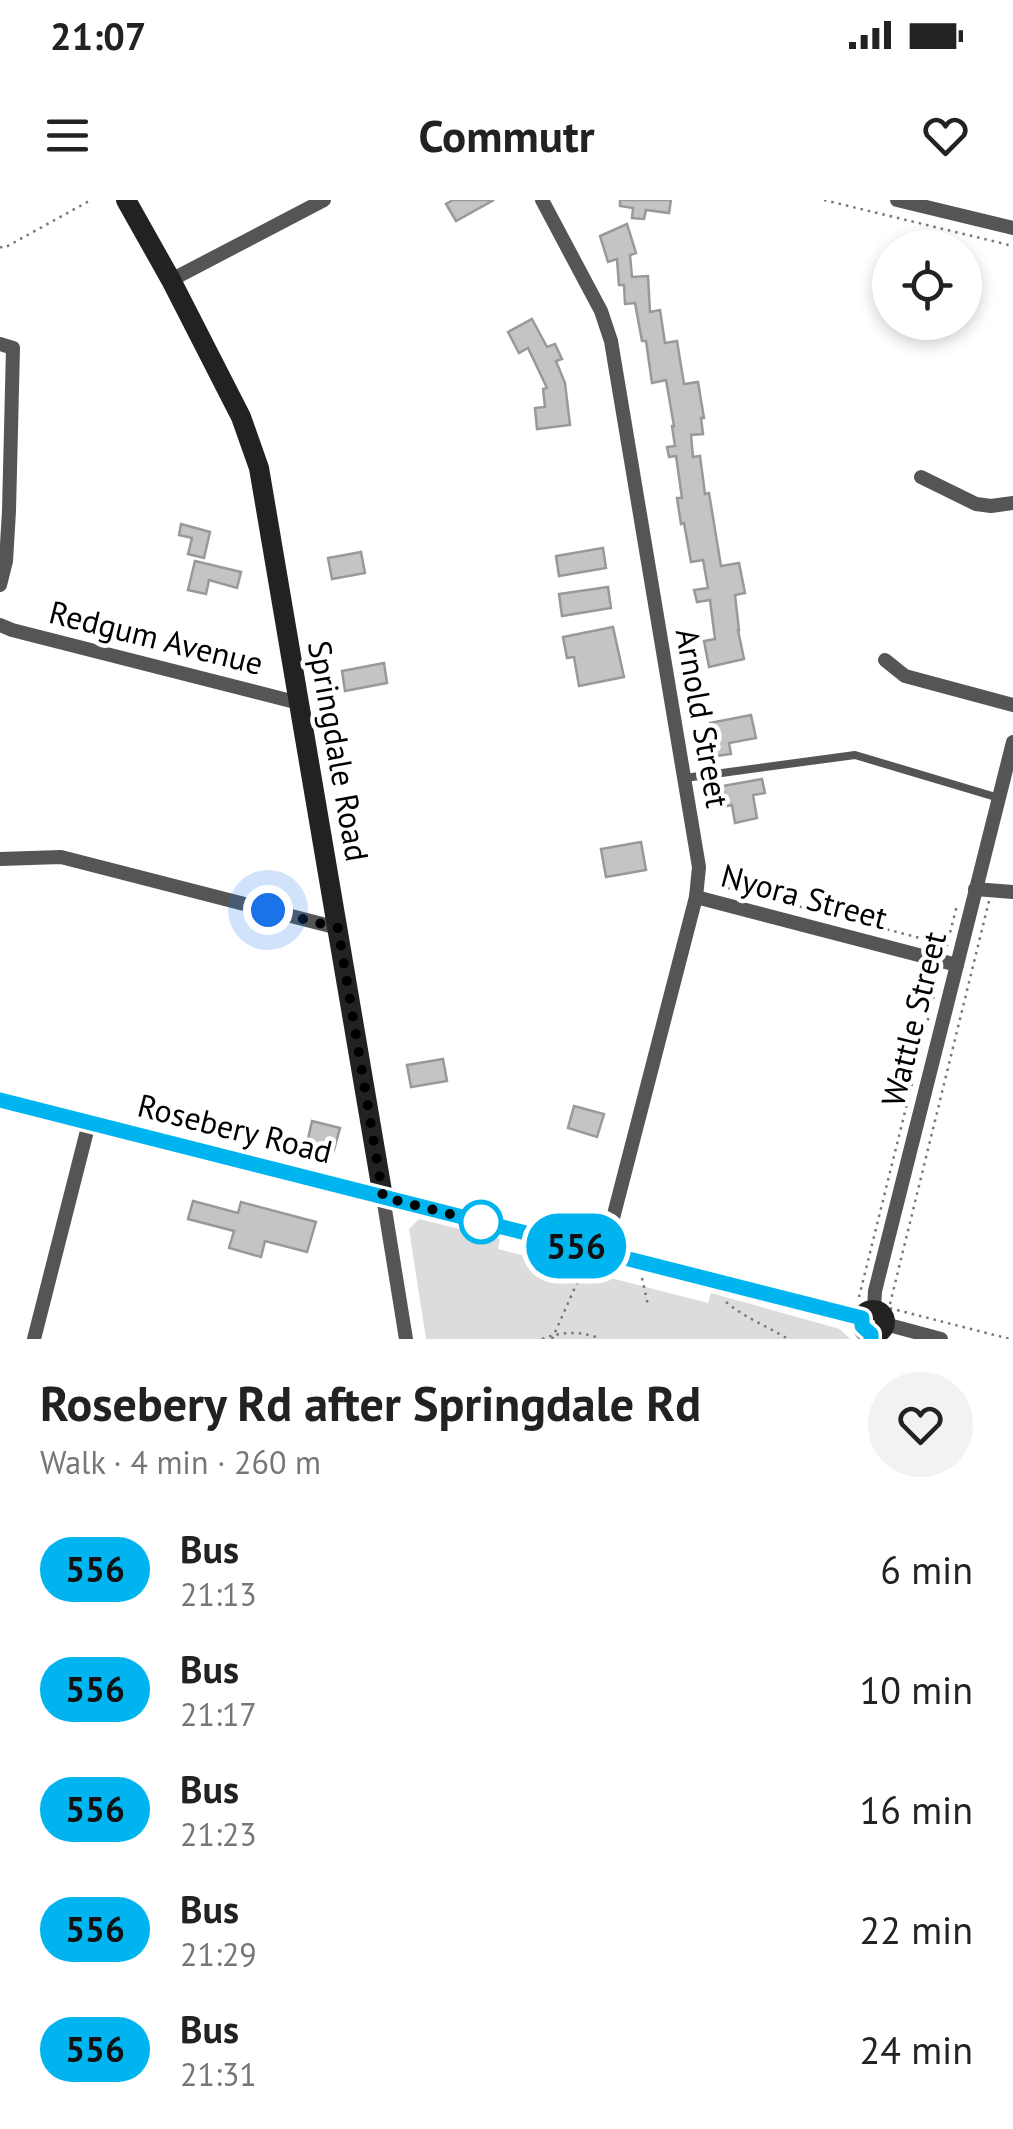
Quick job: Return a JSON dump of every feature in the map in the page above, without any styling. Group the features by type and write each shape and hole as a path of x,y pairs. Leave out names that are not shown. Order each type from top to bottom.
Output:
{"main road":[{"name":"Springdale Road","path":"126,200 241,416 259,468 383,1197"},
{"name":"Rosebery Road","path":"383,1197 870,1320"}],"street":[{"path":"171,280 324,200"},
{"name":"Arnold Street","path":"542,200 601,311 611,341 700,867 696,897 598,1252"},
{"path":"897,200 1013,228"},
{"path":"0,344 13,348 8,528 0,585"},
{"path":"921,477 976,504 1013,503"},
{"name":"Redgum Avenue","path":"0,625 299,703"},
{"path":"885,660 905,676 1013,706"},
{"name":"Wattle Street","path":"870,1320 1013,742"},
{"path":"0,860 61,857 338,928"},
{"path":"975,889 1013,892"},
{"name":"Nyora Street","path":"696,897 957,965"},
{"name":"Rosebery Road","path":"3,1104 383,1197"},
{"path":"34,1339 88,1123"},
{"name":"Springdale Road","path":"383,1197 406,1339"},
{"name":"Rosebery Road","path":"870,1320 941,1339"}],"lane":[{"path":"685,778 855,755 999,798"}],"path":[{"path":"0,247 91,200"},
{"path":"824,200 1013,246"},
{"path":"720,886 947,945"},
{"path":"990,900 889,1308 1010,1339"},
{"path":"870,1320 938,979 932,973"},
{"path":"554,1337 598,1252"},
{"path":"638,1262 648,1305"},
{"path":"743,1317 788,1339"},
{"path":"542,1339 582,1332 596,1337"}],"shaded area":[{"path":"419,1219 500,1239 498,1249 708,1303 711,1293 840,1329 850,1339 426,1339 409,1229"}],"building":[{"path":"453,200 494,200 456,221 446,204"},
{"path":"620,200 671,200 669,213 646,210 644,219 632,218 633,208 620,206"},
{"path":"627,224 636,253 630,255 632,277 648,276 650,312 660,310 665,343 677,341 684,384 698,382 703,434 691,435 693,457 700,456 721,566 739,563 745,593 735,595 744,659 709,667 704,641 715,639 710,600 697,602 694,590 708,588 703,560 691,562 684,523 681,524 676,456 669,457 667,447 675,446 666,380 652,383 635,303 625,304 617,259 608,262 600,236"},
{"path":"532,319 547,347 555,344 562,359 556,361 565,383 570,425 537,429 535,408 545,407 543,389 547,388 528,348 519,353 508,332"},
{"path":"181,524 210,532 204,558 188,554 192,538 179,535"},
{"path":"603,548 606,568 559,576 556,556"},
{"path":"361,552 365,573 332,579 328,558"},
{"path":"195,561 241,572 237,588 209,580 206,594 188,590"},
{"path":"608,587 611,608 562,616 559,594"},
{"path":"613,627 624,677 579,686 574,657 567,658 563,637"},
{"path":"384,663 387,683 345,691 342,671"},
{"path":"751,715 756,738 729,743 731,754 716,756 710,723"},
{"path":"762,779 765,793 753,795 757,818 735,823 723,786"},
{"path":"641,842 646,870 606,877 601,849"},
{"path":"443,1059 447,1081 411,1087 407,1065"},
{"path":"574,1106 604,1114 597,1137 568,1128"},
{"path":"312,1121 340,1128 334,1150 307,1143"},
{"path":"193,1201 238,1213 241,1202 316,1222 307,1252 265,1241 261,1257 229,1248 234,1231 188,1219"}],"bus line":[{"name":"556","path":"0,1100 862,1318 862,1326 871,1339"}],"route":[{"path":"268,910 338,928 383,1197 493,1225 481,1222"}]}
